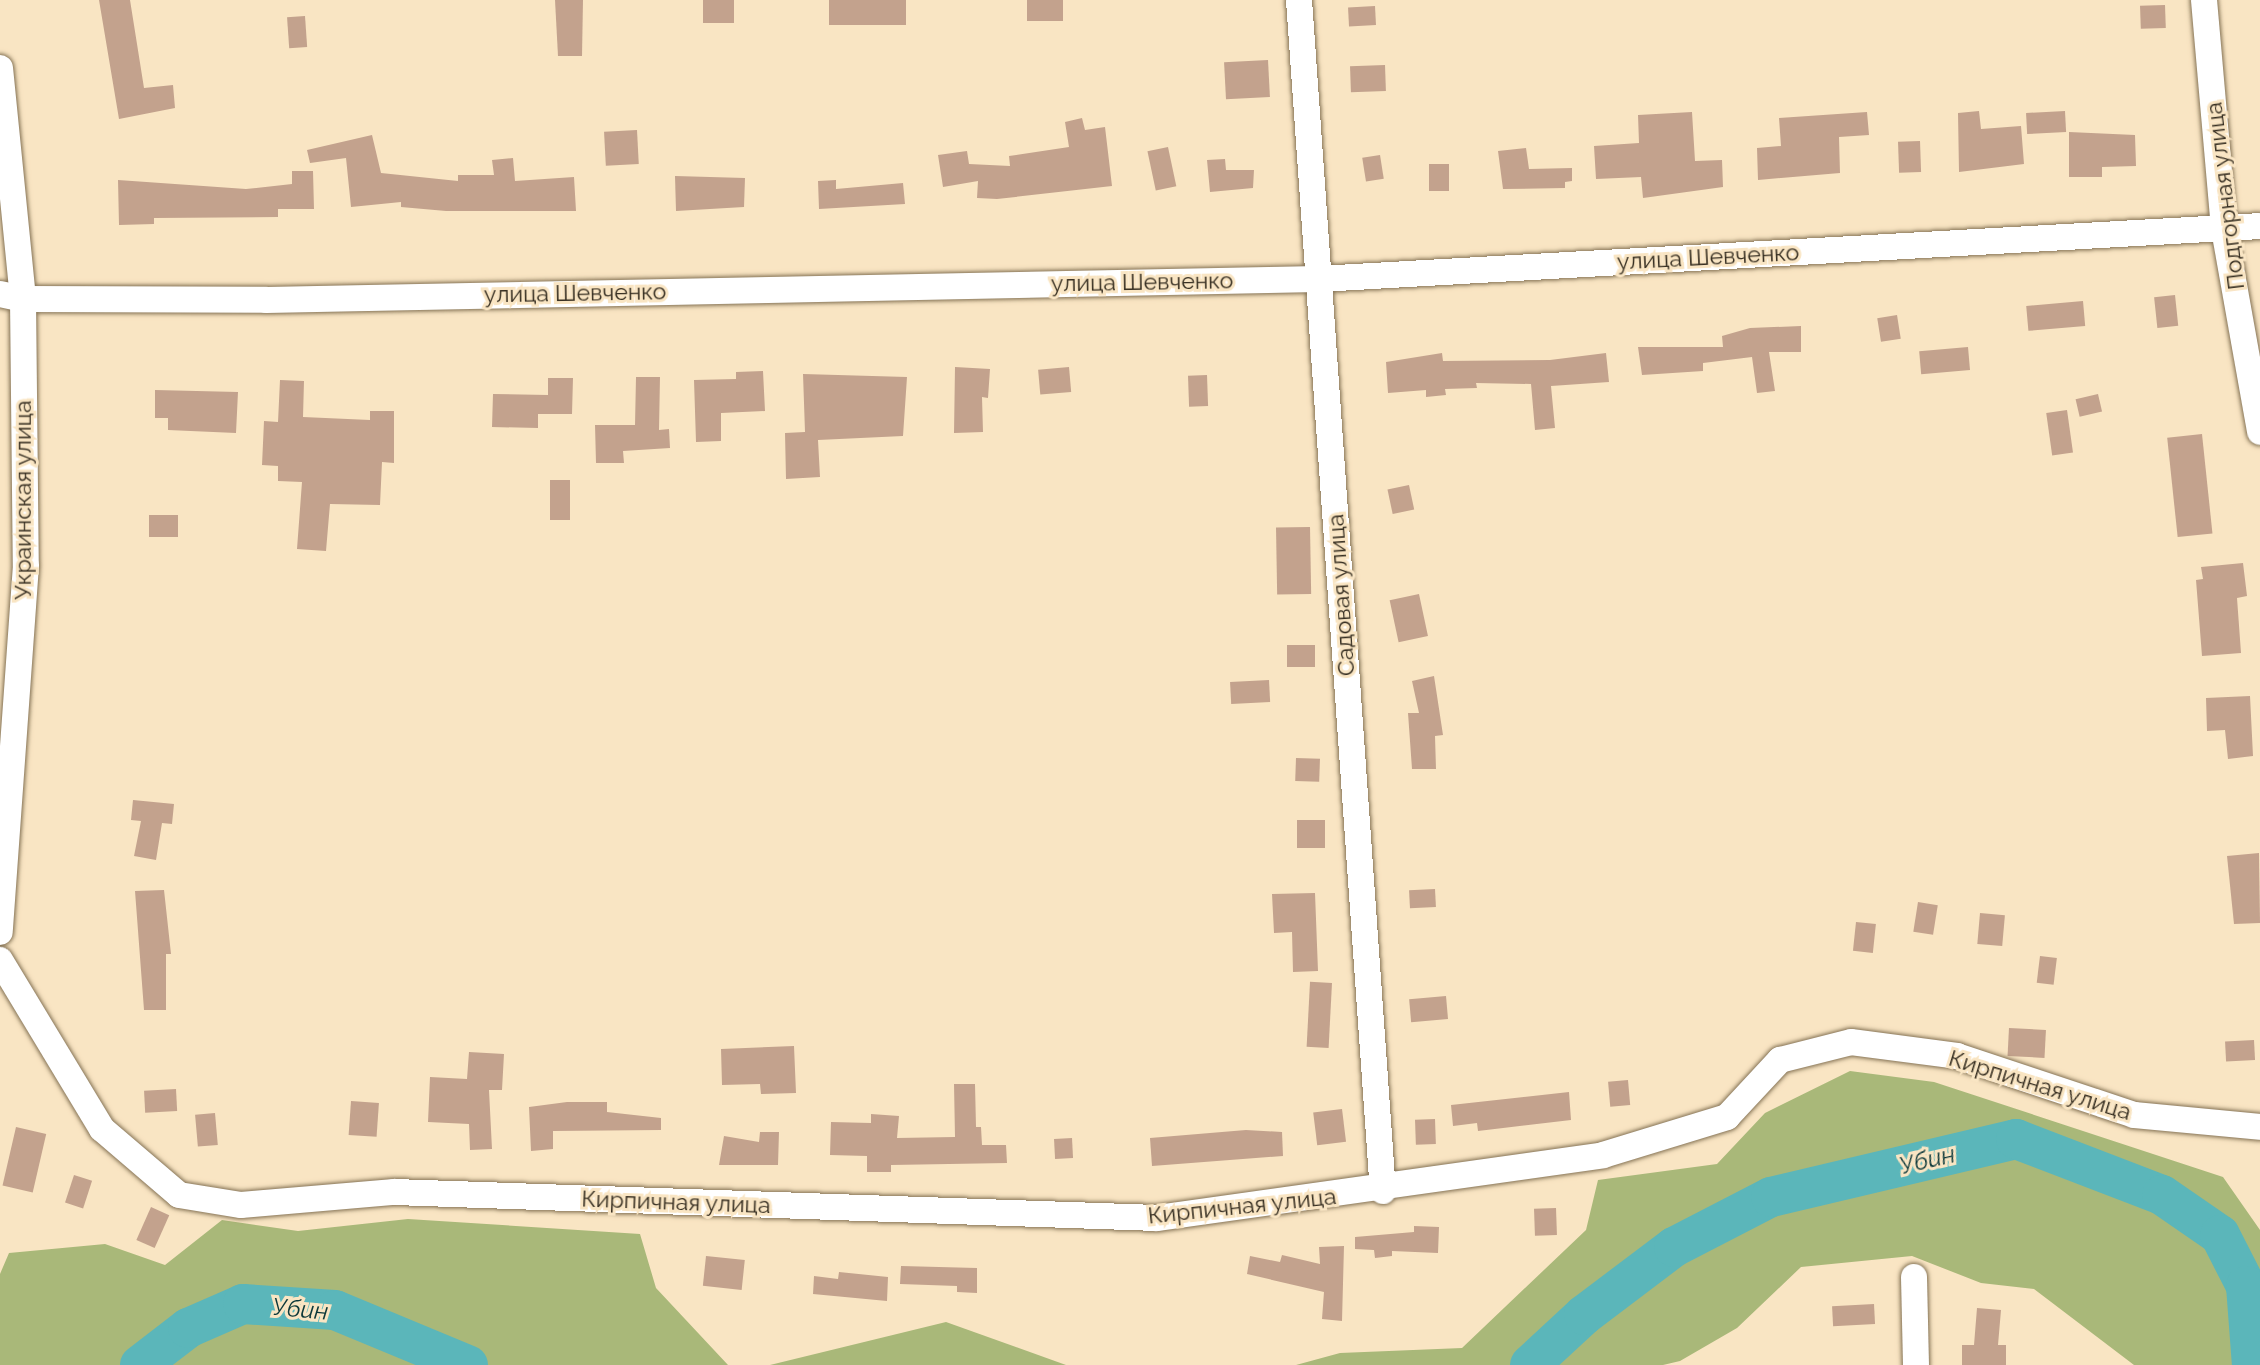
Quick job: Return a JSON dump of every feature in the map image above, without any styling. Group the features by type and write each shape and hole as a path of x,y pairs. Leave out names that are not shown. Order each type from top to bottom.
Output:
{"street":[{"name":"Садовая улица","path":"1299,0 1382,1191"},
{"name":"Подгорная улица","path":"2204,0 2224,229 2260,432"},
{"name":"Украинская улица","path":"0,68 26,565 0,932"},
{"name":"улица Шевченко","path":"11,296 266,300 1319,278 2260,226"},
{"name":"Кирпичная улица","path":"0,960 102,1129 179,1195 241,1205 394,1192 1157,1218 1382,1191 1604,1155 1727,1117 1780,1060 1851,1042 1957,1056 2134,1115 2260,1127"},
{"path":"1914,1277 1916,1365"}],"green space":[{"path":"1850,1071 1934,1082 2223,1177 2260,1230 2260,1365 2134,1365 2034,1289 1981,1283 1912,1256 1801,1267 1737,1328 1680,1361 1663,1365 1296,1365 1340,1353 1462,1348 1586,1230 1598,1180 1717,1164 1765,1113"},
{"path":"408,1219 640,1234 656,1288 728,1365 0,1365 0,1274 9,1253 105,1244 165,1265 222,1220 298,1231"},
{"path":"946,1322 1066,1365 770,1365"}],"building":[{"path":"99,0 130,0 144,88 173,85 175,108 119,119"},
{"path":"555,0 583,0 582,56 558,56"},
{"path":"703,0 734,0 734,23 703,23"},
{"path":"829,0 906,0 906,25 829,25"},
{"path":"1027,0 1063,0 1063,21 1027,21"},
{"path":"2165,5 2166,28 2141,29 2140,6"},
{"path":"1375,6 1376,25 1349,26 1348,7"},
{"path":"305,16 307,47 289,48 287,17"},
{"path":"1268,60 1270,97 1226,99 1224,62"},
{"path":"1385,65 1386,91 1351,92 1350,66"},
{"path":"1979,111 1981,129 2021,126 2024,164 1959,172 1958,113"},
{"path":"2065,111 2066,132 2027,134 2026,113"},
{"path":"1692,112 1695,161 1722,160 1723,187 1643,198 1641,177 1596,179 1594,146 1639,143 1638,115"},
{"path":"1867,112 1869,135 1839,137 1840,173 1758,180 1757,148 1781,146 1779,118"},
{"path":"1082,118 1085,130 1105,127 1112,186 997,199 977,198 978,181 943,187 938,155 967,151 969,164 1010,166 1009,156 1069,147 1065,122"},
{"path":"637,130 639,164 606,166 604,132"},
{"path":"2069,132 2135,135 2136,166 2102,167 2102,177 2069,177"},
{"path":"372,135 381,173 458,181 458,175 494,175 492,160 513,158 515,181 574,177 576,211 446,211 401,207 401,202 351,207 346,158 310,163 307,150"},
{"path":"1920,141 1921,172 1899,173 1898,142"},
{"path":"1168,147 1176,186 1156,190 1147,151"},
{"path":"1526,148 1529,169 1572,168 1572,181 1565,182 1565,188 1503,189 1498,151"},
{"path":"1380,155 1384,179 1366,182 1362,158"},
{"path":"1225,159 1226,170 1254,170 1253,188 1210,192 1207,160"},
{"path":"1429,164 1449,164 1449,191 1429,191"},
{"path":"292,171 313,171 314,209 278,209 278,217 154,218 154,224 119,225 118,180 246,189 292,184"},
{"path":"675,176 745,178 744,207 676,211"},
{"path":"836,180 836,189 903,183 905,204 819,209 818,181"},
{"path":"2175,295 2178,326 2157,328 2154,297"},
{"path":"2083,301 2085,326 2028,331 2026,306"},
{"path":"1897,315 1901,339 1881,342 1877,318"},
{"path":"1801,326 1801,352 1769,352 1775,391 1757,393 1752,357 1703,363 1703,371 1642,375 1638,347 1723,347 1722,336 1750,328"},
{"path":"1968,347 1970,370 1921,374 1919,351"},
{"path":"1442,353 1443,361 1550,360 1606,353 1609,382 1551,386 1555,428 1535,430 1531,384 1476,383 1477,388 1445,389 1446,395 1426,397 1426,390 1388,393 1386,362"},
{"path":"955,367 990,369 988,398 982,397 983,432 954,433"},
{"path":"1069,367 1071,392 1040,395 1038,370"},
{"path":"763,371 765,411 721,413 721,441 696,442 694,380 736,379 736,372"},
{"path":"803,374 907,377 903,436 818,440 820,477 786,479 785,433 805,432"},
{"path":"1207,375 1208,406 1189,407 1188,376"},
{"path":"636,377 660,377 659,430 669,429 670,448 623,451 624,463 596,463 595,425 635,425"},
{"path":"548,378 573,378 572,414 538,414 538,428 492,427 493,394 548,395"},
{"path":"280,380 304,381 303,417 370,420 370,411 394,411 394,463 382,462 380,505 330,504 326,551 297,549 302,482 278,481 278,466 262,465 264,421 278,422"},
{"path":"155,390 238,392 236,433 168,430 168,418 155,418"},
{"path":"2098,394 2102,412 2080,417 2076,399"},
{"path":"2067,410 2073,453 2052,456 2046,413"},
{"path":"2202,434 2212,533 2178,537 2167,438"},
{"path":"550,480 570,480 570,520 550,520"},
{"path":"1409,485 1414,509 1393,514 1387,490"},
{"path":"149,515 178,515 178,537 149,537"},
{"path":"1310,527 1311,594 1277,595 1276,528"},
{"path":"2243,563 2247,596 2237,598 2241,653 2202,656 2196,580 2203,579 2201,567"},
{"path":"1419,594 1428,636 1399,642 1390,600"},
{"path":"1287,645 1315,645 1315,667 1287,667"},
{"path":"1434,676 1443,735 1435,736 1436,769 1412,769 1408,713 1419,713 1412,681"},
{"path":"1269,680 1270,702 1231,704 1230,682"},
{"path":"2250,696 2253,756 2228,759 2225,730 2207,731 2206,698"},
{"path":"1296,758 1320,759 1319,782 1295,781"},
{"path":"133,800 174,804 172,824 162,823 156,860 134,856 141,821 131,820"},
{"path":"1297,820 1325,820 1325,848 1297,848"},
{"path":"2259,853 2260,923 2234,924 2227,856"},
{"path":"1435,889 1436,907 1410,908 1409,890"},
{"path":"164,890 171,954 166,954 166,1010 144,1010 135,891"},
{"path":"1315,893 1318,971 1293,972 1292,932 1274,933 1272,894"},
{"path":"1918,902 1938,905 1933,935 1913,932"},
{"path":"1980,913 2005,915 2002,946 1977,944"},
{"path":"1856,922 1876,924 1873,953 1853,951"},
{"path":"2040,956 2057,958 2054,985 2037,983"},
{"path":"1310,982 1332,983 1329,1048 1307,1047"},
{"path":"1446,996 1448,1019 1411,1022 1409,999"},
{"path":"2009,1028 2046,1030 2044,1058 2008,1056"},
{"path":"2254,1040 2255,1060 2226,1061 2225,1042"},
{"path":"794,1046 796,1093 761,1094 760,1084 722,1085 721,1049"},
{"path":"469,1052 504,1054 502,1090 489,1090 492,1149 470,1150 469,1124 428,1122 430,1077 467,1079"},
{"path":"1628,1080 1630,1105 1610,1107 1608,1082"},
{"path":"954,1084 975,1084 976,1127 981,1127 982,1145 1006,1145 1007,1163 891,1165 891,1172 867,1172 867,1156 830,1155 831,1122 871,1123 871,1114 899,1116 897,1138 955,1137"},
{"path":"176,1089 177,1111 145,1113 144,1091"},
{"path":"1569,1092 1571,1120 1478,1131 1477,1123 1453,1126 1451,1105"},
{"path":"351,1101 379,1103 377,1137 349,1135"},
{"path":"567,1102 607,1102 607,1112 661,1118 661,1130 553,1131 553,1149 531,1151 529,1107"},
{"path":"1342,1109 1346,1142 1317,1145 1313,1113"},
{"path":"215,1113 218,1145 198,1147 195,1115"},
{"path":"1435,1119 1436,1144 1416,1145 1415,1120"},
{"path":"16,1127 46,1134 33,1192 3,1185"},
{"path":"1246,1130 1282,1132 1283,1156 1152,1166 1150,1138"},
{"path":"760,1132 779,1132 778,1165 719,1165 724,1136 759,1142"},
{"path":"1072,1138 1073,1158 1055,1159 1054,1139"},
{"path":"74,1175 92,1181 83,1208 65,1203"},
{"path":"151,1207 169,1215 155,1248 136,1240"},
{"path":"1556,1208 1557,1235 1535,1236 1534,1209"},
{"path":"1414,1226 1439,1227 1438,1253 1392,1251 1392,1256 1375,1258 1374,1250 1355,1249 1355,1237 1414,1232"},
{"path":"1344,1246 1342,1321 1322,1319 1324,1292 1247,1274 1250,1256 1280,1262 1282,1255 1320,1264 1319,1247"},
{"path":"706,1256 745,1260 742,1290 703,1286"},
{"path":"901,1266 977,1268 977,1293 957,1292 957,1286 900,1284"},
{"path":"839,1272 888,1277 887,1301 813,1294 814,1276 838,1279"},
{"path":"1874,1304 1875,1324 1833,1326 1832,1306"},
{"path":"1977,1308 2001,1310 1998,1345 2006,1345 2006,1365 1962,1365 1962,1345 1974,1345"}],"waterway":[{"name":"Убин","path":"1530,1365 1584,1315 1674,1247 1771,1197 2016,1139 2162,1195 2220,1235 2246,1286 2252,1365"},
{"name":"Убин","path":"140,1365 188,1328 243,1304 335,1310 468,1365"}]}
